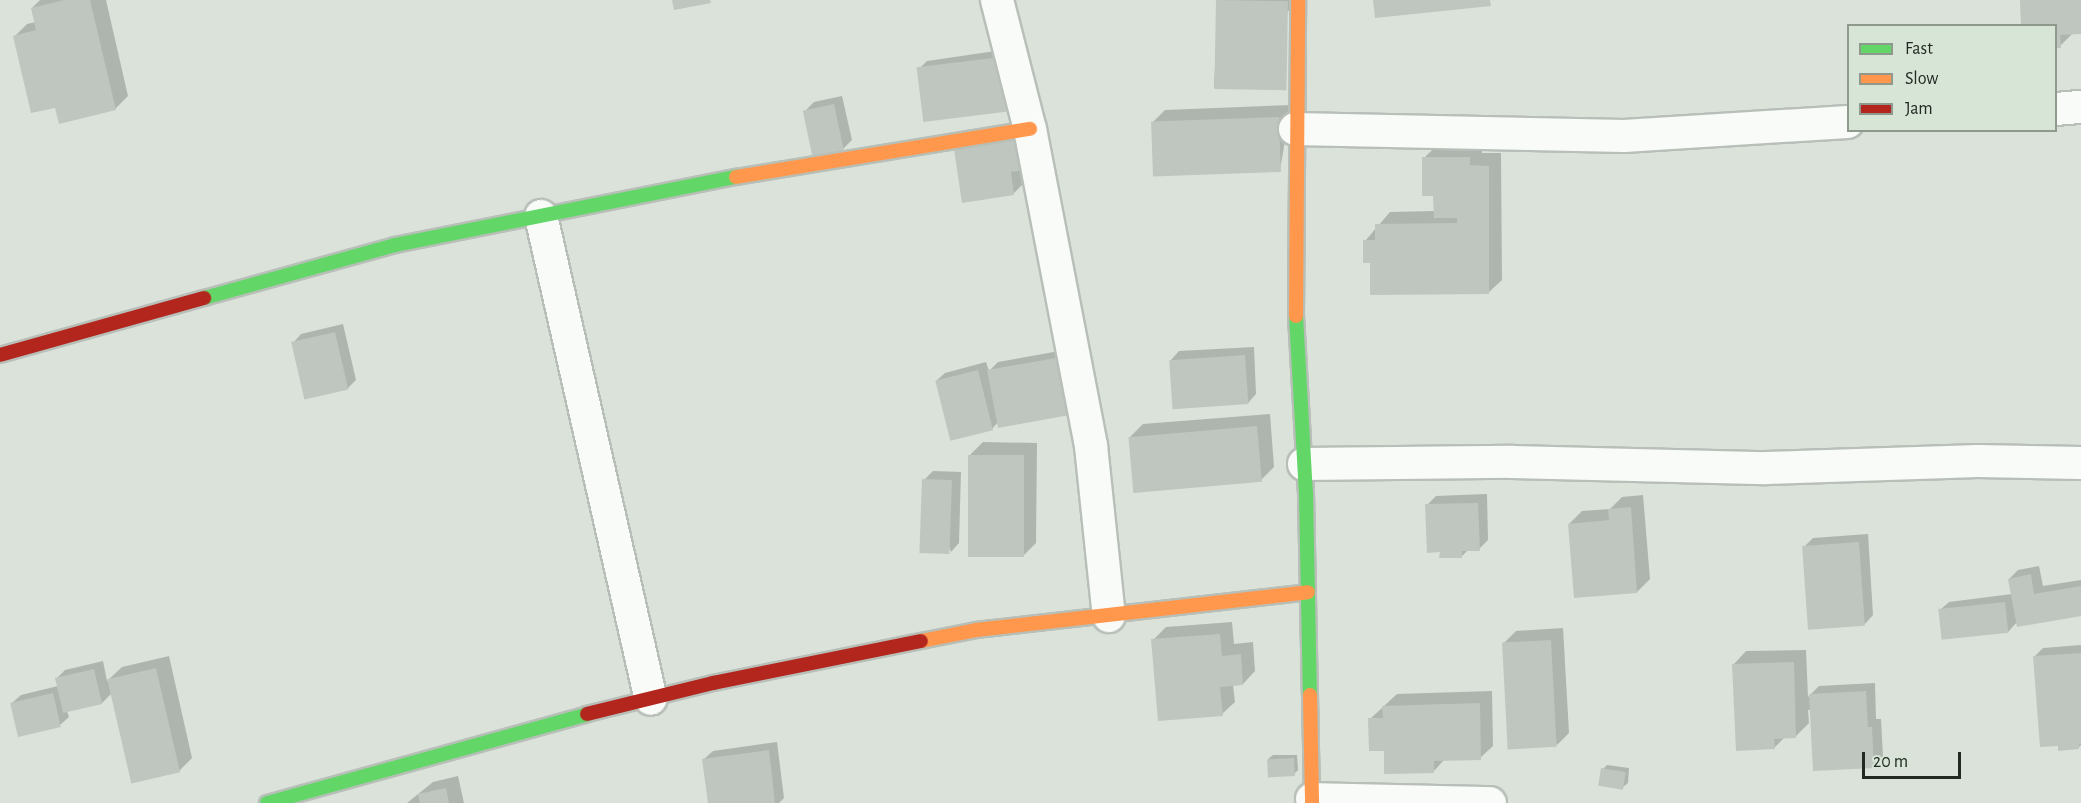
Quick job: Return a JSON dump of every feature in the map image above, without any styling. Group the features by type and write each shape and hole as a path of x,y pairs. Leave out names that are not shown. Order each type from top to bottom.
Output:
{"street":[{"path":"997,0 1030,129 1091,446 1109,616"},
{"path":"1298,0 1295,129 1296,337 1304,464 1312,801 1490,803"},
{"path":"2057,109 2081,107"},
{"path":"1295,129 1624,136 1847,122"},
{"path":"0,355 395,245 742,176 1030,129"},
{"path":"541,216 651,699"},
{"path":"1304,464 1512,462 1766,468 1978,462 2081,463"},
{"path":"267,803 536,728 713,683 976,630 1308,591"}],"building":[{"path":"64,0 90,0 116,110 59,124 55,108 31,113 13,36 36,30 31,8"},
{"path":"672,0 710,0 711,3 674,10"},
{"path":"1216,0 1288,1 1286,90 1214,89"},
{"path":"1373,0 1490,0 1491,6 1375,18"},
{"path":"2020,0 2081,0 2081,34 2060,35 2061,48 2057,48 2057,24 2021,24"},
{"path":"1001,57 1008,112 923,122 917,67"},
{"path":"834,104 844,150 812,157 803,111"},
{"path":"1279,117 1281,172 1153,176 1151,121"},
{"path":"1022,139 1026,170 1011,172 1014,195 962,203 954,149"},
{"path":"1422,157 1470,157 1470,165 1489,166 1489,294 1370,295 1370,263 1363,263 1363,240 1375,240 1375,224 1457,223 1457,218 1434,218 1433,196 1422,196"},
{"path":"335,332 348,389 304,400 291,342"},
{"path":"1245,355 1248,404 1173,409 1169,360"},
{"path":"1056,358 1061,387 1070,385 1075,414 998,428 987,370"},
{"path":"978,370 993,430 950,441 935,381"},
{"path":"1257,426 1262,482 1133,493 1128,437"},
{"path":"968,455 1024,455 1024,557 968,557"},
{"path":"922,479 952,480 949,554 919,553"},
{"path":"1478,503 1480,551 1462,551 1462,558 1439,558 1440,552 1427,553 1425,504"},
{"path":"1631,507 1637,593 1574,598 1568,524 1609,520 1608,509"},
{"path":"1859,542 1865,626 1808,630 1802,546"},
{"path":"2031,574 2034,594 2081,586 2081,616 2017,627 2008,579"},
{"path":"2005,602 2008,633 1942,640 1938,609"},
{"path":"1220,634 1222,656 1241,654 1243,685 1220,687 1223,716 1158,721 1151,639"},
{"path":"1551,640 1557,747 1508,749 1502,643"},
{"path":"2081,653 2081,744 2079,744 2079,749 2058,751 2058,746 2040,747 2033,656"},
{"path":"1794,662 1796,738 1774,739 1775,749 1736,751 1732,664"},
{"path":"156,668 180,772 131,784 107,679"},
{"path":"94,669 102,704 63,713 55,678"},
{"path":"1866,691 1868,727 1872,727 1874,768 1813,771 1809,694"},
{"path":"53,693 61,727 18,737 10,703"},
{"path":"1480,703 1481,760 1434,761 1434,773 1384,774 1384,751 1369,751 1368,718 1383,718 1382,706"},
{"path":"769,750 775,803 708,803 702,759"},
{"path":"1294,758 1295,776 1268,777 1267,759"},
{"path":"1601,768 1626,772 1623,790 1598,786"},
{"path":"446,788 449,803 420,803 418,794"}],"traffic: fast":[{"path":"204,298 395,245 736,177"},
{"path":"1296,316 1306,493 1310,695"},
{"path":"267,803 587,714"}],"traffic: slow":[{"path":"1296,316 1298,0"},
{"path":"736,177 1030,129"},
{"path":"921,641 976,630 1308,592"},
{"path":"1310,695 1312,803"}],"traffic: jam":[{"path":"0,355 204,298"},
{"path":"587,714 713,683 921,641"}]}
